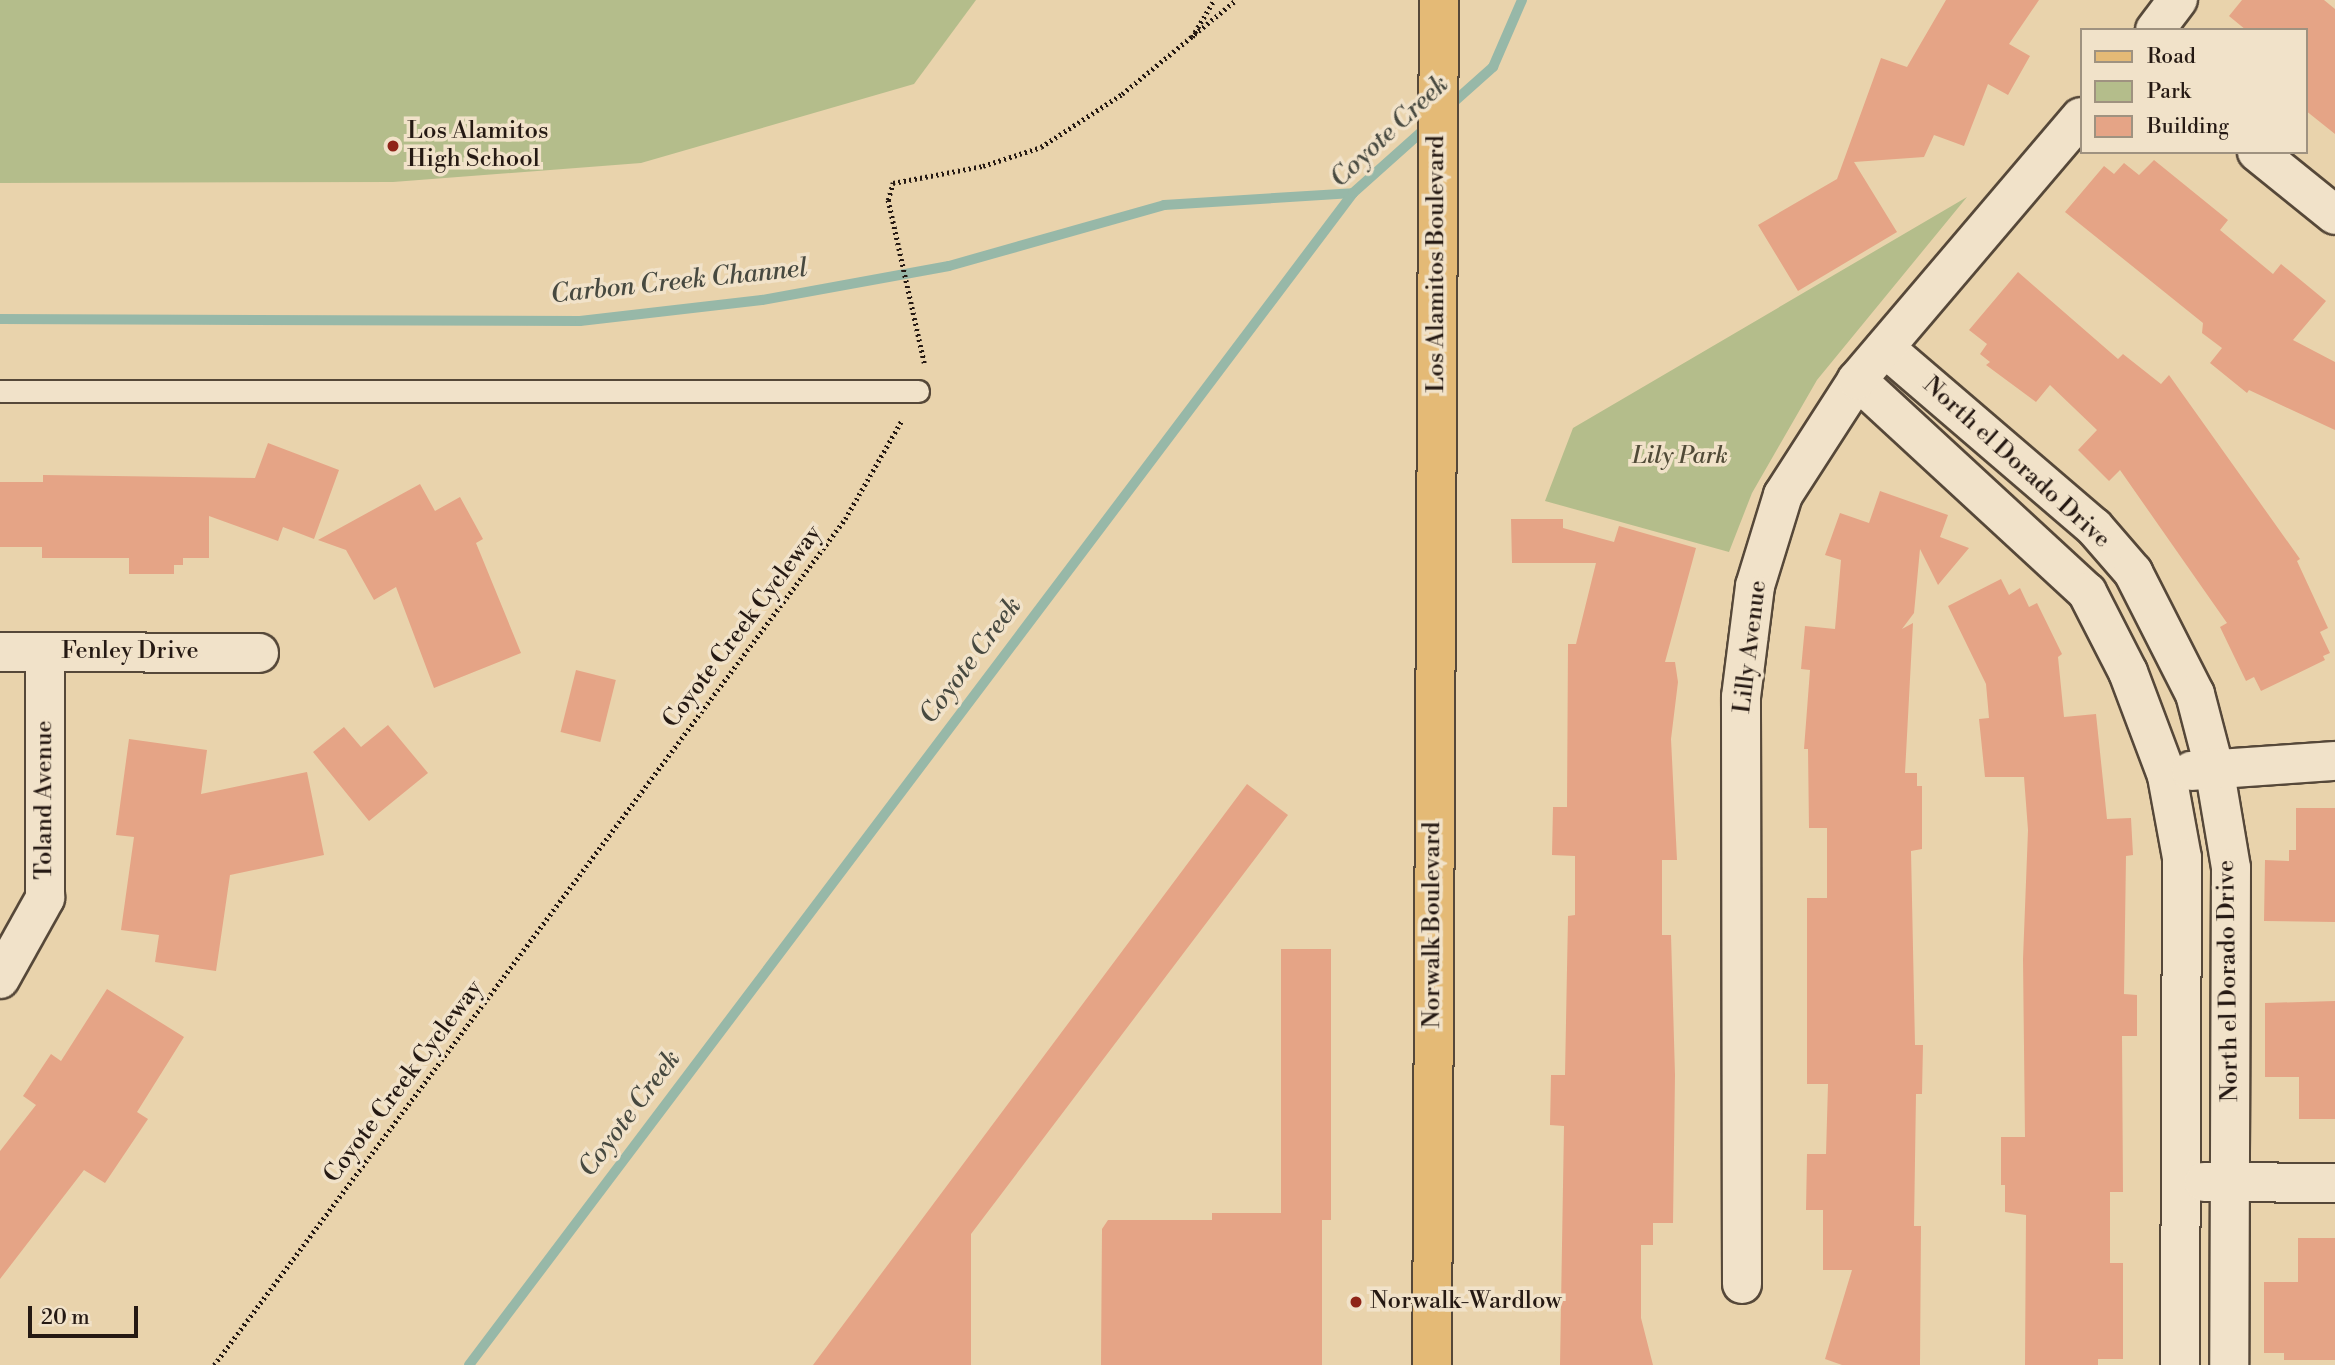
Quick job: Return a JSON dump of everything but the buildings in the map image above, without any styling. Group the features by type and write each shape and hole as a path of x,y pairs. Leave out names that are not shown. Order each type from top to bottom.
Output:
{"main road":[{"name":"Los Alamitos Boulevard","path":"1435,486 1438,0"},
{"name":"Norwalk Boulevard","path":"1432,1365 1435,486"}],"street":[{"path":"2157,28 2178,0"},
{"name":"Lilly Avenue","path":"1742,1284 1742,683 1755,586 1783,495 1857,380 2080,118"},
{"path":"2259,154 2335,215"},
{"name":"North el Dorado Drive","path":"1885,348 2094,527 2133,572 2195,694 2214,767 2231,868 2229,1365"},
{"name":"North el Dorado Drive","path":"1857,380 2087,592 2128,672 2167,776 2182,858 2179,1365"},
{"path":"2061,569 2094,527"},
{"name":"Fenley Drive","path":"0,652 259,653"},
{"name":"Toland Avenue","path":"0,979 45,898 45,652"},
{"path":"2167,776 2214,767 2335,761"},
{"path":"2180,1181 2335,1183"}],"lane":[{"path":"0,391 918,391"}],"path":[{"path":"1188,44 1214,0"},
{"name":"Coyote Creek Cycleway","path":"214,1365 845,519 918,391 924,360 888,200 893,183 983,166 1041,147 1084,121 1188,44 1236,0"}],"green space":[{"name":"Los Alamitos High School","path":"0,0 976,0 914,84 641,163 393,182 0,183"},
{"name":"Lily Park","path":"1967,197 1817,380 1752,493 1729,552 1545,501 1573,428"}],"waterway":[{"name":"Coyote Creek","path":"1447,108 1493,67 1522,0"},
{"name":"Coyote Creek","path":"469,1365 1353,193 1428,126"},
{"name":"Carbon Creek Channel","path":"0,319 580,321 762,300 949,266 1164,205 1353,193"}],"place":[{"name":"Los Alamitos High School","path":"393,146"},
{"name":"Norwalk-Wardlow","path":"1356,1302"}]}
